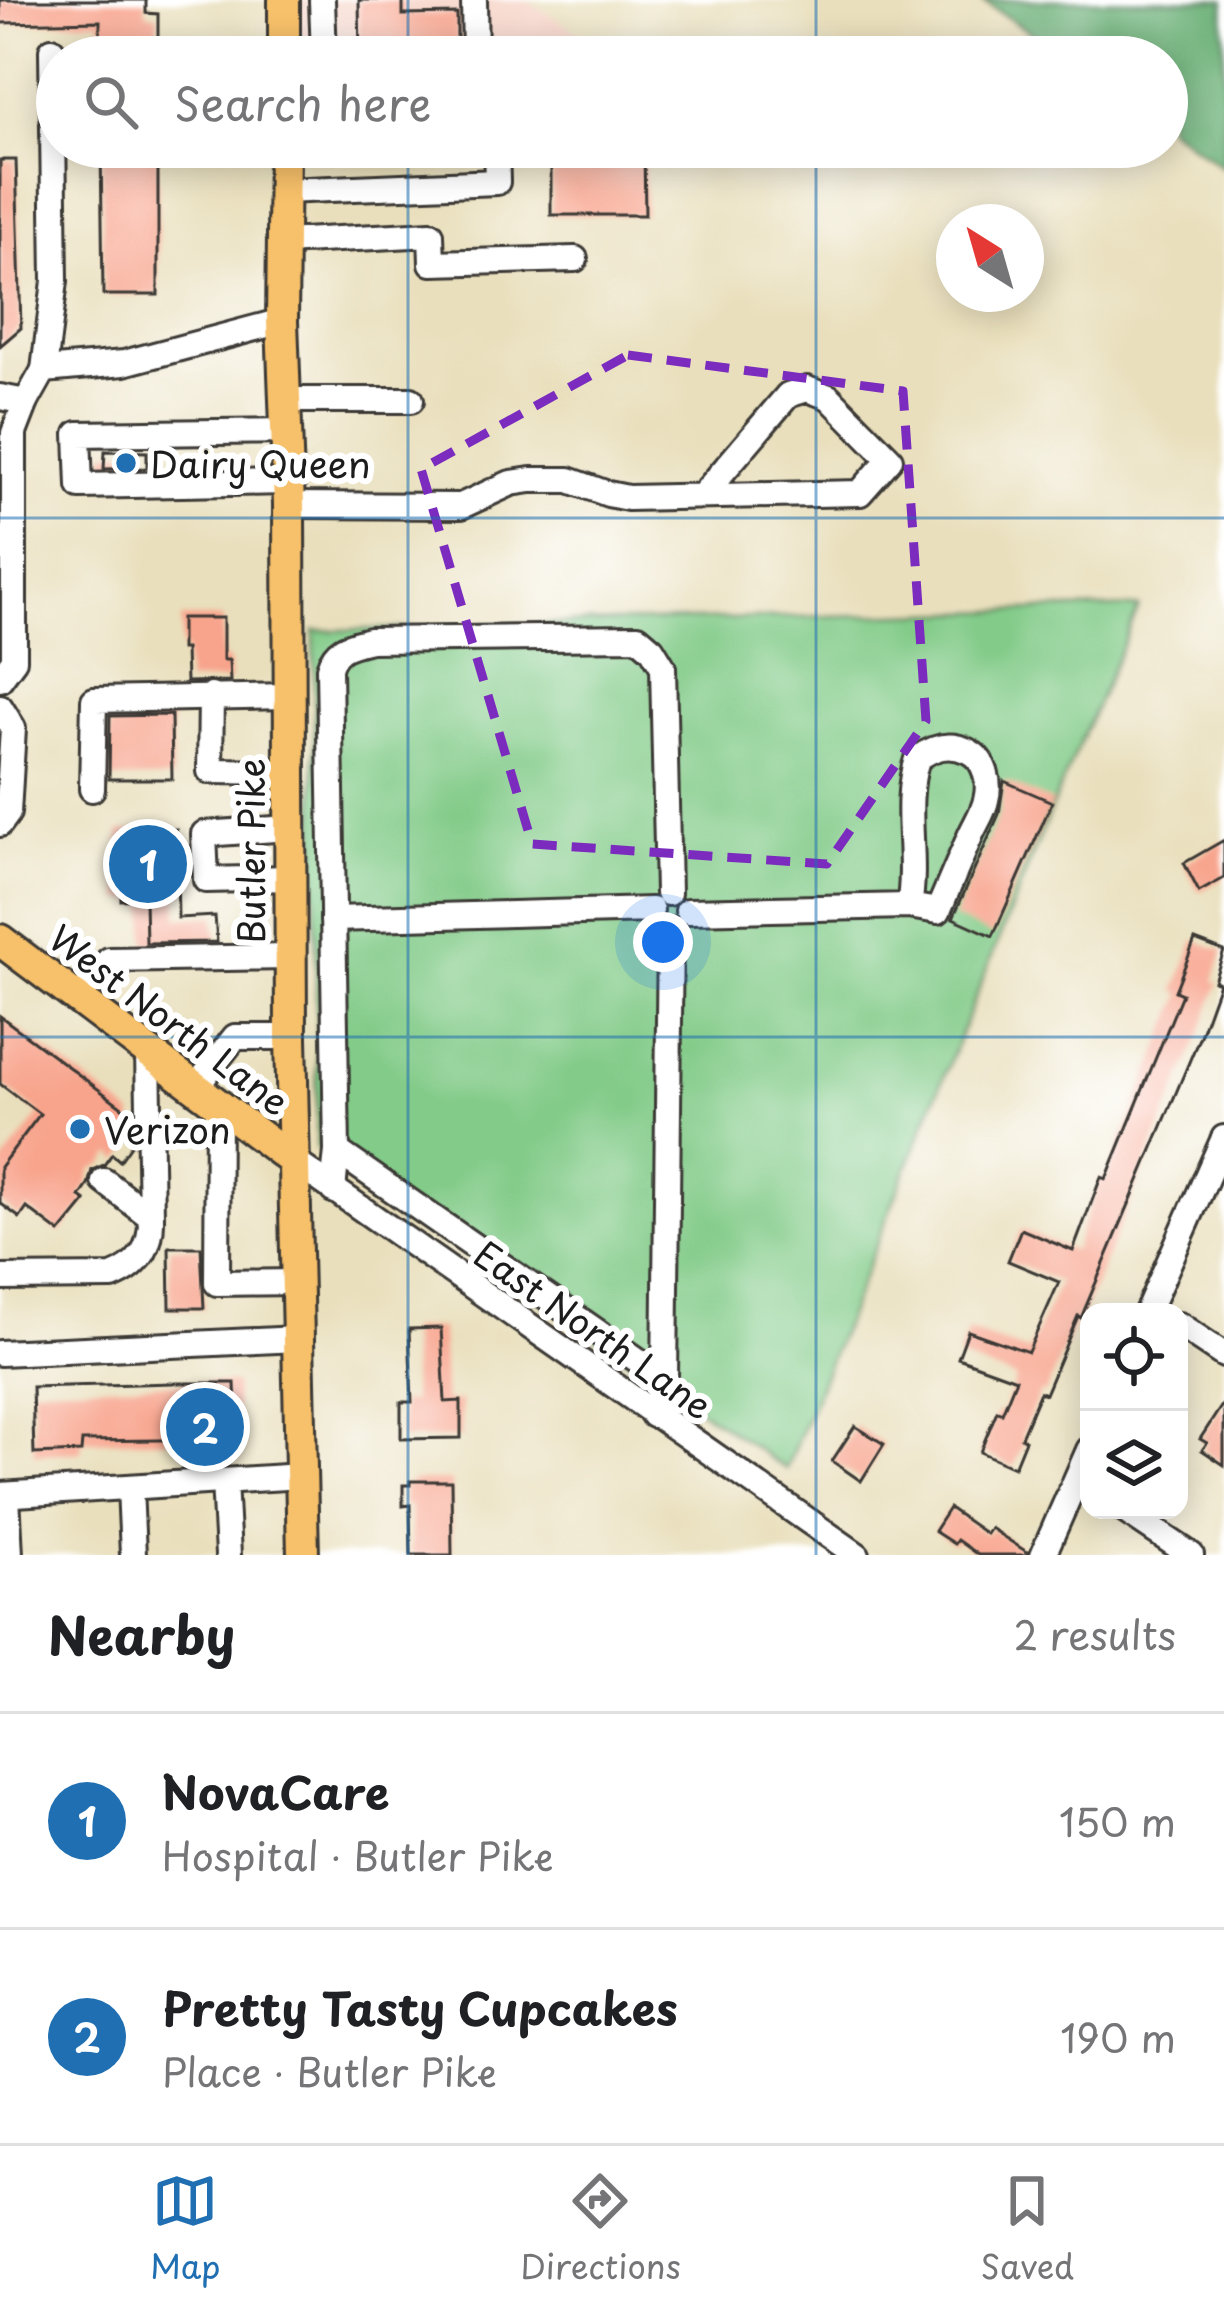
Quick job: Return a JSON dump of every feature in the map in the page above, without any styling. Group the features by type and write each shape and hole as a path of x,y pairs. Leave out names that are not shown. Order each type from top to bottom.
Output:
{"main road":[{"path":"284,0 284,36"},
{"name":"Butler Pike","path":"284,168 290,1037 303,1555"},
{"name":"West North Lane","path":"0,940 292,1160"}],"street":[{"path":"322,0 323,36"},
{"path":"474,0 475,36"},
{"path":"0,679 14,660 14,433 44,370 56,281 54,168"},
{"path":"283,191 497,182 497,168"},
{"path":"283,242 431,234 432,263 575,259"},
{"path":"44,370 124,363 282,321"},
{"path":"410,400 78,434 80,486 288,493 460,506 511,483 531,480 569,480 628,498 860,493 890,460 829,397 807,389 788,395 702,496"},
{"path":"0,397 26,402"},
{"path":"333,1190 337,1151 329,668 344,646 370,640 638,637 663,667 660,902"},
{"path":"211,696 210,771 289,772"},
{"path":"92,790 94,700 289,696"},
{"path":"0,707 13,728 8,813 0,824"},
{"path":"679,921 909,905 938,911 987,797 987,775 978,756 963,748 940,747 917,759 910,794 914,856 909,905"},
{"path":"289,828 204,834 206,880 289,878"},
{"path":"333,919 660,902 682,897 665,1379 653,1415"},
{"path":"77,999 109,960 290,957"},
{"path":"290,1037 236,1037 207,1096 217,1283 296,1282"},
{"path":"0,1278 112,1277 139,1261 151,1232 148,1053"},
{"path":"1155,1303 1223,1142"},
{"path":"337,1151 665,1379"},
{"name":"East North Lane","path":"292,1160 857,1555"},
{"path":"104,1181 151,1217"},
{"path":"1188,1331 1224,1355"},
{"path":"0,1353 298,1339"},
{"path":"10,1555 3,1495 302,1476"},
{"path":"224,1480 228,1555"},
{"path":"130,1487 133,1555"},
{"path":"1043,1555 1080,1488"},
{"path":"1137,1519 1191,1555"}],"highlighted area":[{"path":"628,355 903,391 926,721 827,864 532,844 421,469"}],"shaded area":[{"path":"284,0 527,0 584,36 284,36"}],"green space":[{"path":"981,0 1224,0 1224,168 1188,142 1188,36 1035,36"},
{"path":"1139,607 1054,802 786,1469 317,1148 314,631"}],"building":[{"path":"0,0 146,0 146,13 158,14 158,36 100,36 100,21 0,23"},
{"path":"359,0 403,0 403,15 457,14 457,36 360,36"},
{"path":"0,160 16,160 21,328 0,346"},
{"path":"101,168 158,168 158,295 103,295"},
{"path":"551,168 644,168 645,215 551,215"},
{"name":"Dairy Queen","path":"105,451 147,452 147,468 104,469"},
{"path":"181,618 223,618 223,660 229,660 230,681 186,682"},
{"path":"171,715 172,779 109,779 110,716"},
{"path":"1004,781 1052,802 993,936 953,918 999,814"},
{"path":"176,829 178,918 215,916 217,942 146,943 145,899 121,900 119,831"},
{"path":"1224,840 1224,878 1199,892 1184,863"},
{"path":"1195,940 1224,951 1214,981 1219,983 1200,1036 1087,1303 1080,1303 1080,1317 1045,1394 1040,1392 1014,1467 980,1452 1016,1379 958,1358 968,1331 1028,1352 1059,1282 1008,1261 1021,1229 1073,1251 1182,994 1175,991"},
{"name":"Verizon","path":"0,1016 133,1115 133,1127 125,1137 132,1144 120,1161 112,1154 92,1170 80,1197 86,1201 60,1233 27,1208 20,1218 0,1203 0,1167 40,1114 0,1084"},
{"path":"169,1247 201,1247 204,1308 170,1308"},
{"path":"441,1328 445,1402 461,1401 461,1438 401,1439 401,1402 412,1402 409,1329"},
{"path":"235,1383 237,1439 82,1441 81,1452 34,1454 32,1387"},
{"path":"1224,1402 1224,1465 1202,1450 1207,1443 1200,1439"},
{"path":"855,1426 884,1444 861,1481 832,1461"},
{"path":"451,1481 452,1555 411,1555 410,1505 403,1506 403,1485"},
{"path":"949,1508 986,1534 990,1528 1027,1555 978,1555 957,1540 954,1544 934,1531"}],"place":[{"name":"Dairy Queen","path":"126,463"},
{"name":"NovaCare","path":"148,864"},
{"name":"Verizon","path":"80,1129"},
{"name":"Pretty Tasty Cupcakes","path":"205,1427"}]}
